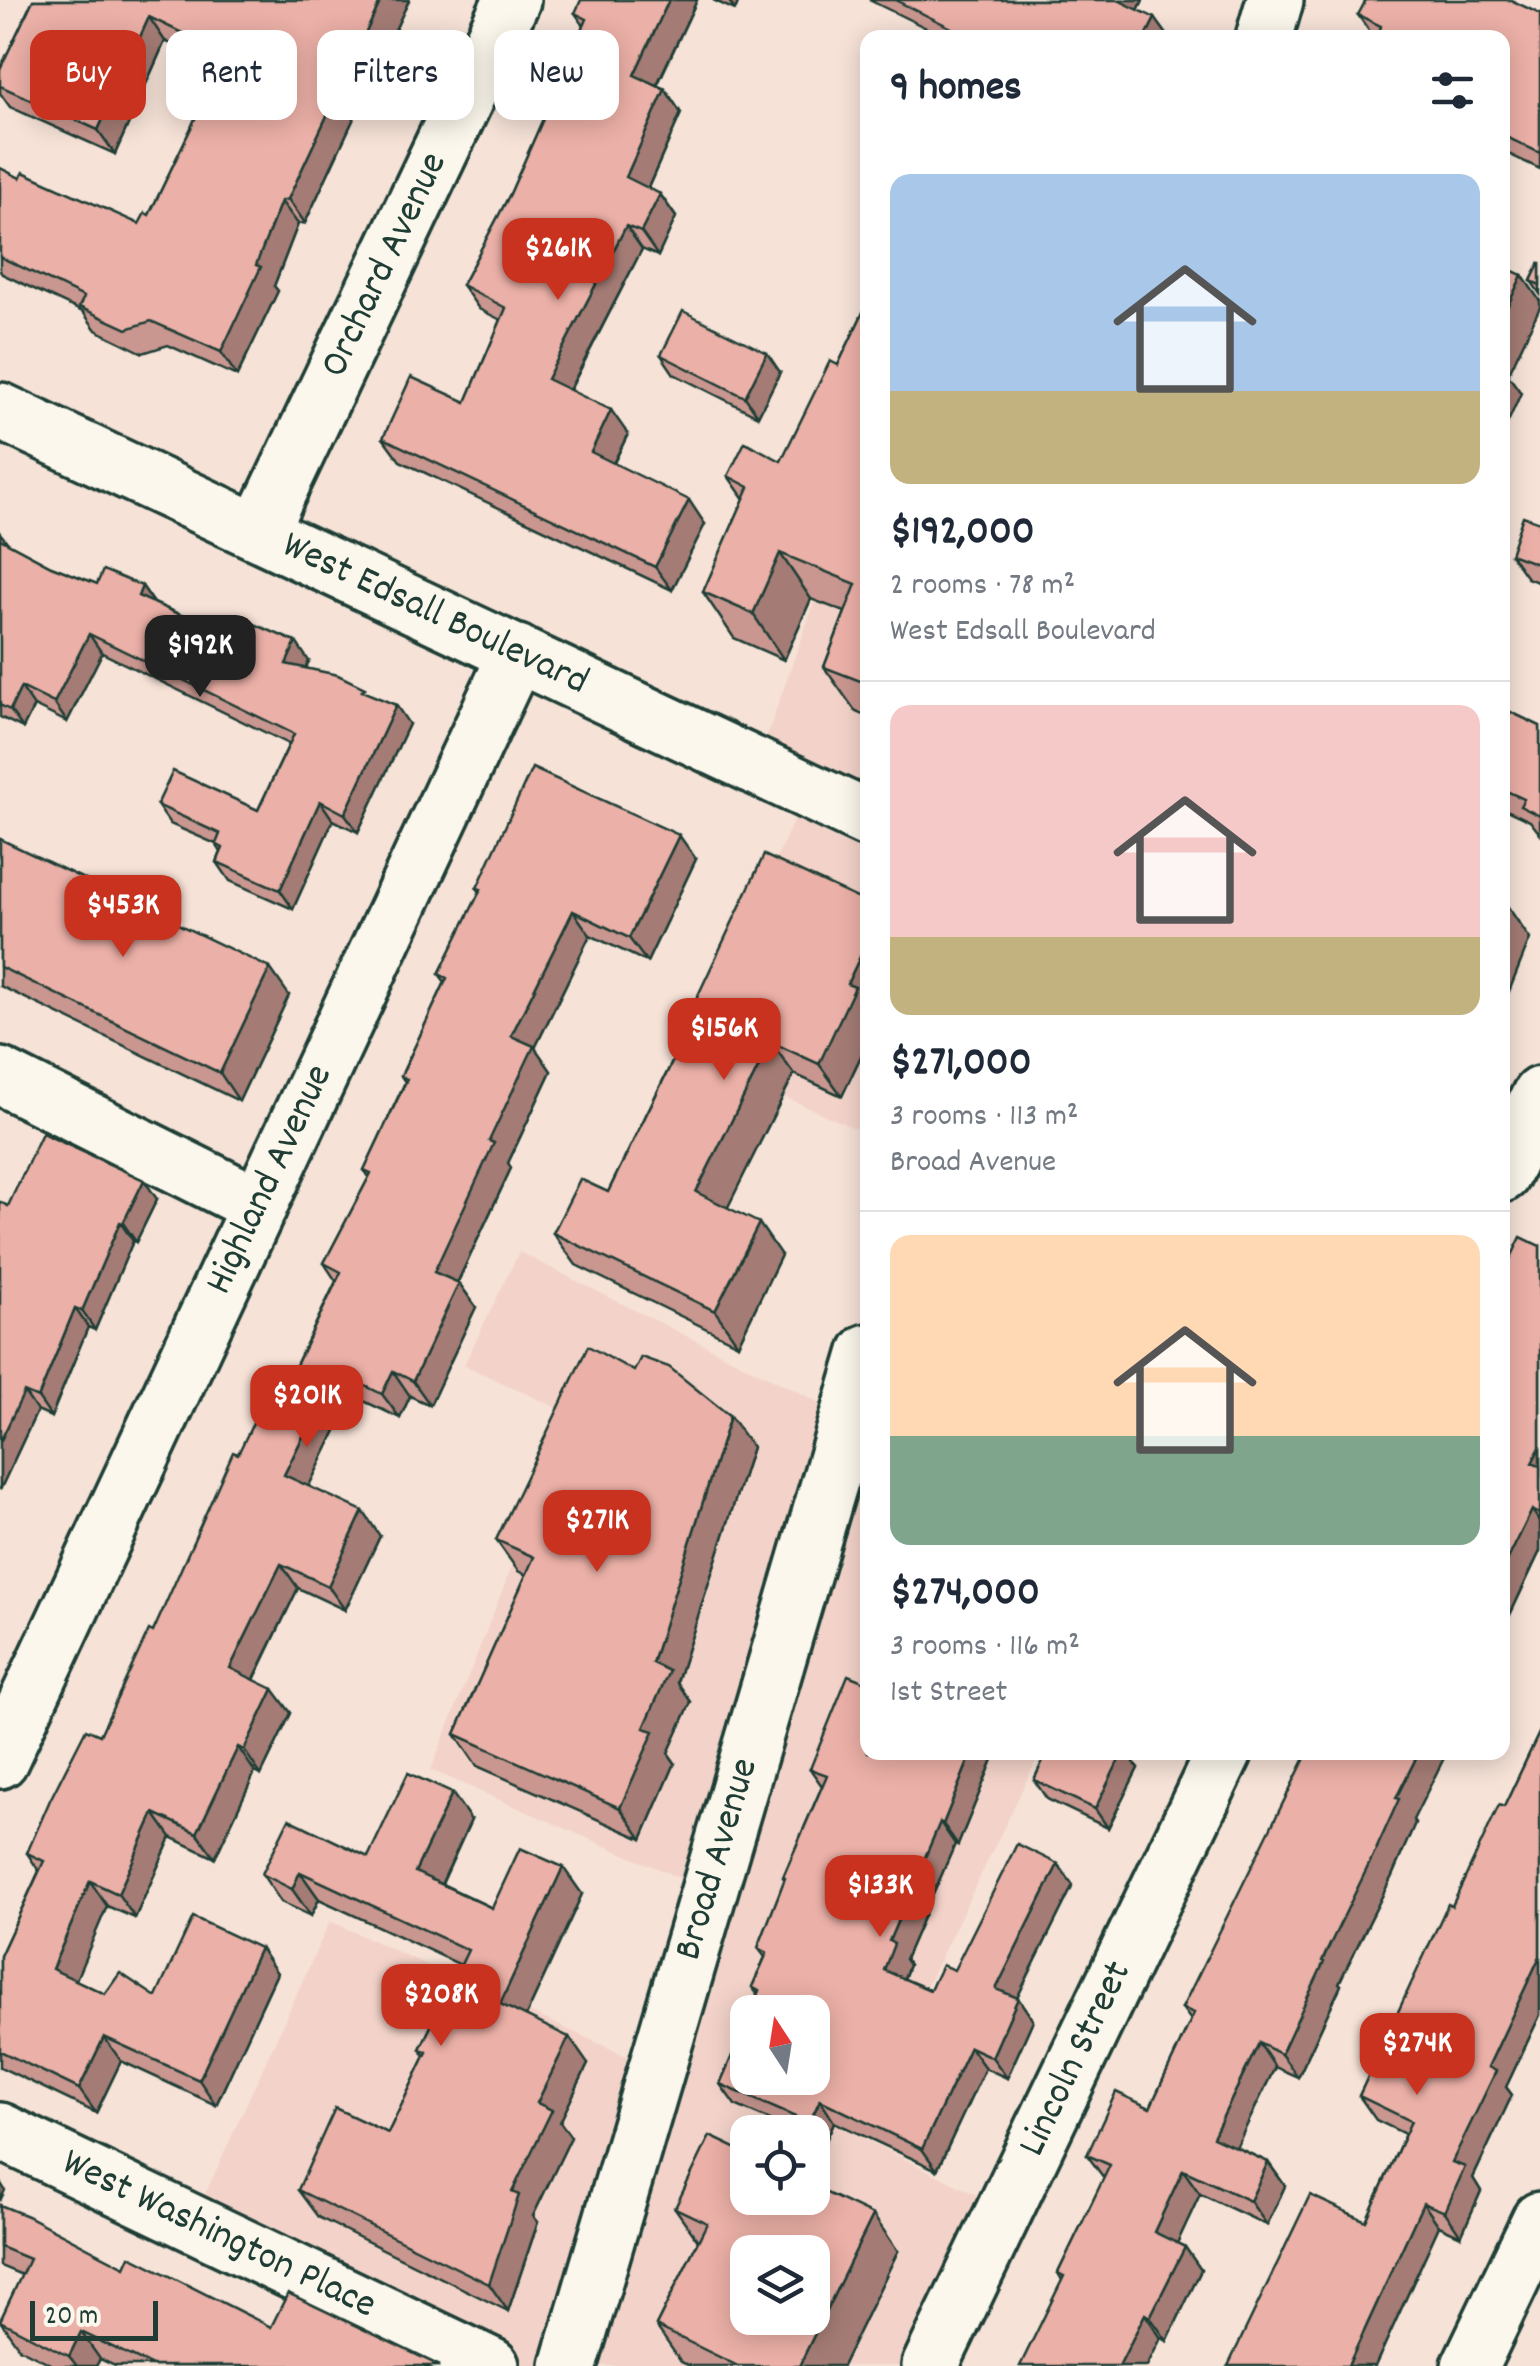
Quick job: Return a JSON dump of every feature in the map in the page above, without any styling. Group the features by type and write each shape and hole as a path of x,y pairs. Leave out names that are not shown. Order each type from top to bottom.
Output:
{"street":[{"name":"Orchard Avenue","path":"259,532 512,0"},
{"path":"1266,30 1275,0"},
{"name":"West Edsall Boulevard","path":"0,410 860,815"},
{"name":"Highland Avenue","path":"0,1760 518,653"},
{"path":"0,1076 259,1206"},
{"name":"Broad Avenue","path":"569,2366 860,1379"},
{"name":"Lincoln Street","path":"930,2366 1220,1760"},
{"name":"West Washington Place","path":"0,2130 491,2366"},
{"path":"1470,2366 1540,2220"}],"shaded area":[{"path":"860,425 860,1131 687,1053 807,791 756,766 837,539"},
{"path":"519,1252 848,1417 860,1376 860,1760 1037,1760 855,2134 1005,2209 930,2366 270,2366 314,2281 192,2223 330,1921 655,2069 709,1891 431,1770 572,1415 464,1365"}],"building":[{"path":"33,0 381,0 367,30 317,30 317,120 325,120 288,199 281,201 256,265 261,267 221,352 151,321 127,329 79,307 84,297 0,257 0,168 20,178 23,172 139,224 145,213 149,215 195,120 297,120 297,30 176,30 149,17 143,30 30,30 30,99 0,86 0,69"},
{"path":"581,0 669,0 634,75 665,89 626,177 660,194 641,232 626,226 547,379 611,410 591,452 689,500 655,567 383,438 411,377 466,402 506,308 462,285 510,194 543,120 619,120 619,30 582,30 587,19 575,13"},
{"path":"895,0 1121,0 1155,18 1149,30 956,30"},
{"path":"1366,0 1511,0 1540,14 1540,153 1510,139 1510,30 1379,30 1381,26 1358,15"},
{"path":"76,120 103,120 98,130"},
{"path":"1540,262 1540,285 1531,281"},
{"path":"1510,270 1522,275 1510,301"},
{"path":"683,311 767,353 745,397 661,355"},
{"path":"860,319 860,681 824,667 856,584 780,553 753,614 703,592 749,487 728,476 745,442 781,461 830,361 838,365"},
{"path":"1523,516 1540,522 1540,565 1510,554"},
{"path":"0,539 51,566 97,584 103,570 142,586 138,596 243,643 252,623 296,642 286,664 338,675 365,688 362,691 396,705 345,814 320,801 280,890 217,862 223,848 216,844 220,834 157,805 173,771 258,810 294,734 89,634 54,703 21,687 10,710 0,705"},
{"path":"1510,712 1540,726 1540,816 1520,806 1524,799 1510,793"},
{"path":"532,768 679,835 629,938 573,911 511,1036 534,1046 434,1272 459,1283 413,1381 393,1371 382,1394 335,1371 284,1475 363,1511 328,1586 281,1564 230,1668 273,1689 244,1750 238,1747 197,1833 154,1813 118,1894 90,1881 52,1969 105,1994 120,1973 156,1997 193,1917 260,1948 199,2080 104,2037 79,2089 0,2051 0,1956 44,1861 27,1853 86,1729 100,1735 149,1630 153,1632 233,1452 238,1454 276,1376 288,1382 341,1272 324,1263 371,1173 364,1170 407,1079 401,1076 447,978 439,974 481,889 477,888"},
{"path":"0,839 270,968 220,1073 0,967"},
{"path":"764,855 860,899 860,957 847,984 855,987 819,1064 771,1042 696,1192 759,1223 715,1311 553,1233 580,1179 608,1192 699,1008 693,1006"},
{"path":"42,1133 144,1180 123,1223 120,1222 82,1311 75,1308 38,1398 24,1392 0,1442 0,1202 8,1206"},
{"path":"1521,1237 1540,1246 1540,1447 1532,1463 1540,1466 1540,1514 1532,1510 1510,1555 1510,1260"},
{"path":"588,1346 634,1371 641,1357 669,1367 730,1416 652,1663 669,1671 644,1728 654,1731 620,1808 455,1734 534,1557 496,1540"},
{"path":"848,1675 860,1680 860,1760 969,1760 889,1941 894,1944 884,1970 930,1990 942,1965 954,1970 1017,1844 1058,1864 996,1989 1018,1998 992,2057 970,2047 922,2149 820,2100 813,2115 791,2115 745,2095 830,2095 830,1995 757,1995 759,1991 752,1987 767,1953 758,1948 783,1877 827,1775 810,1769"},
{"path":"1540,1731 1540,1956 1488,2067 1496,2071 1452,2162 1465,2167 1445,2212 1423,2203 1348,2366 1228,2366 1310,2195 1366,2221 1411,2121 1359,2096 1448,1904 1452,1906 1499,1805 1504,1807"},
{"path":"1043,1760 1119,1760 1095,1809 1034,1780"},
{"path":"1304,1760 1415,1760 1281,2054 1259,2043 1213,2137 1268,2162 1250,2201 1183,2170 1154,2232 1185,2247 1150,2317 1145,2314 1119,2366 1020,2366 1064,2276 1058,2273 1110,2165 1087,2155 1116,2092 1150,2108 1194,2013 1182,2008"},
{"path":"408,1773 452,1793 415,1872 492,1908 520,1848 563,1867 500,2004 569,2037 537,2103 552,2110 512,2192 519,2195 489,2284 298,2190 335,2108 388,2133 427,2052 420,2049 468,1950 300,1872 292,1889 262,1874 289,1819 368,1857"},
{"path":"730,2061 730,2088 720,2084"},
{"path":"710,2136 730,2145 730,2215 830,2215 830,2195 873,2215 830,2303 830,2235 730,2235 730,2335 814,2335 799,2366 738,2366 656,2326 707,2223 675,2208"},
{"path":"0,2205 125,2267 130,2256 271,2327 288,2293 440,2366 152,2366 81,2332 69,2356 0,2321 29,2259 0,2247"}]}
